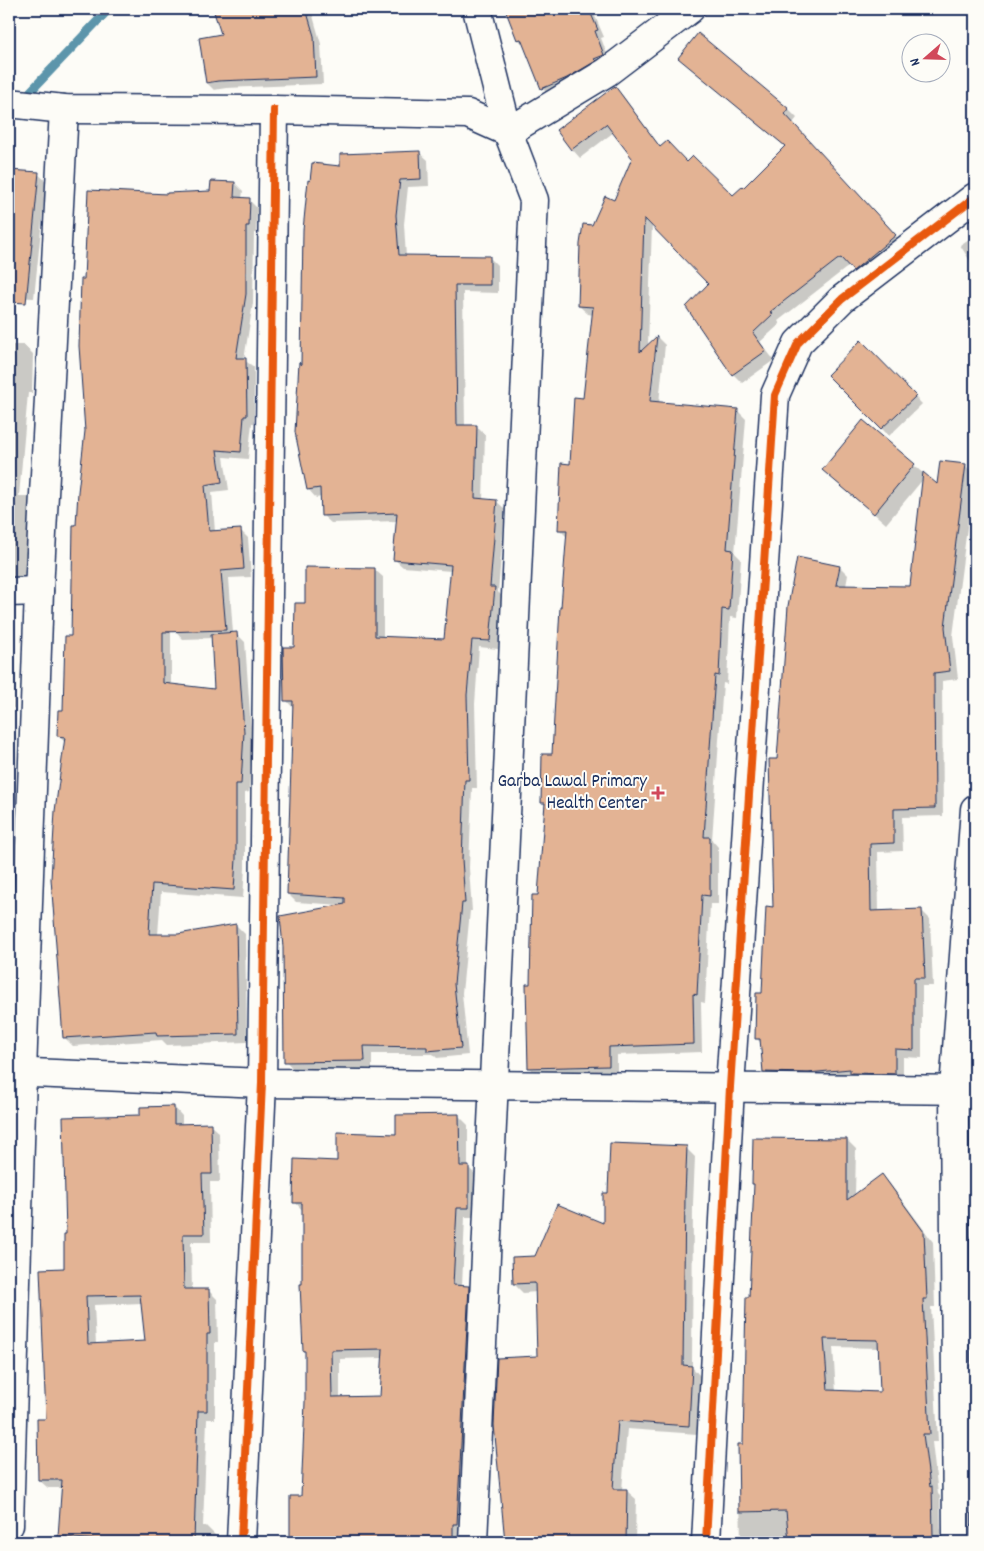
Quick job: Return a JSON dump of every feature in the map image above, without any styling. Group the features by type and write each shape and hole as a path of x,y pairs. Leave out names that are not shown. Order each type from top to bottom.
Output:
{"street":[{"path":"473,1542 534,200 508,132 477,9"},
{"path":"508,132 607,72 690,9"},
{"path":"9,97 64,109 274,110 468,114 508,132"},
{"path":"9,1525 15,1072 64,109"},
{"path":"241,1542 262,1083 274,110"},
{"path":"706,1542 730,1087 775,395 798,343 842,299 975,197"},
{"path":"9,592 39,591"},
{"path":"957,1542 965,1089 975,810"},
{"path":"15,1072 262,1083 965,1089"}],"building":[{"path":"213,9 306,9 314,36 316,77 206,83 199,38 221,34"},
{"path":"505,9 589,9 598,30 595,31 604,55 594,59 596,61 567,78 541,89 521,39 517,40"},
{"path":"698,33 789,109 785,114 896,235 853,271 841,258 837,260 770,312 773,314 753,333 766,351 732,375 686,307 708,284 644,218 640,352 657,336 650,401 738,409 727,549 733,550 729,610 722,609 719,676 715,675 704,837 710,837 710,896 702,895 697,995 693,994 694,1044 609,1047 609,1066 528,1068 526,984 530,984 532,895 538,895 545,803 541,803 542,754 552,754 560,607 567,530 558,530 561,463 570,464 574,397 583,398 593,307 578,306 580,244 583,224 592,225 605,196 614,200 632,158 606,124 571,150 556,130 615,86 660,147 667,141 687,162 693,156 733,195 744,187 785,146 678,58"},
{"path":"420,151 421,179 400,180 396,215 399,255 490,256 490,285 455,285 457,425 477,425 475,498 497,500 490,587 495,587 490,641 472,640 467,695 469,780 465,780 462,859 465,903 462,903 454,984 461,1048 427,1051 427,1047 364,1046 365,1061 284,1062 283,947 280,916 345,904 345,898 287,894 293,701 284,701 283,647 294,647 295,603 305,603 305,567 375,568 375,636 444,639 451,565 393,560 397,513 321,516 320,488 307,490 295,432 299,362 301,365 303,230 308,180 310,181 312,163 340,166 340,154"},
{"path":"9,170 39,172 26,303 9,302"},
{"path":"211,181 235,182 234,197 250,198 249,226 246,226 246,294 236,358 246,358 247,416 244,416 241,452 217,450 222,482 205,485 209,531 241,529 244,569 221,571 226,630 163,632 163,683 214,689 211,634 237,632 244,732 241,784 236,784 234,890 152,884 149,934 178,934 236,924 238,1034 157,1036 156,1032 63,1038 51,879 55,811 65,737 57,736 58,710 63,710 65,636 71,636 73,525 76,525 85,431 79,346 81,279 84,279 88,190 167,194 210,191"},
{"path":"861,340 916,396 881,429 827,375"},
{"path":"863,420 915,464 874,514 822,470"},
{"path":"940,461 966,464 945,627 950,671 934,673 935,808 894,809 894,843 870,844 871,911 922,909 925,978 914,978 914,1050 895,1049 895,1074 850,1073 850,1069 808,1073 763,1072 760,1039 755,1039 756,993 762,993 766,906 773,907 769,759 777,759 788,606 797,557 840,566 836,585 910,586 923,472 937,484"},
{"path":"174,1106 174,1124 211,1123 212,1174 202,1174 204,1234 183,1234 184,1289 209,1289 210,1334 207,1334 207,1411 198,1411 194,1542 133,1542 58,1537 62,1480 38,1480 37,1419 46,1419 40,1269 64,1268 64,1234 66,1234 63,1117 140,1115 140,1107","holes":["140,1295 145,1341 88,1344 86,1296"]},
{"path":"459,1114 460,1166 469,1166 469,1208 457,1208 453,1285 469,1286 457,1524 453,1524 453,1542 290,1542 290,1496 301,1496 305,1402 305,1351 303,1351 300,1284 302,1284 302,1203 293,1203 294,1159 337,1161 337,1132 396,1134 396,1115","holes":["383,1349 380,1396 332,1397 331,1350"]},
{"path":"753,1138 847,1139 847,1200 882,1174 924,1232 927,1299 923,1299 930,1434 923,1434 930,1487 932,1486 933,1536 925,1537 925,1542 789,1542 786,1511 739,1512 738,1444 743,1444 746,1297 749,1297 754,1184 752,1184","holes":["824,1339 878,1340 880,1392 828,1390"]},
{"path":"610,1143 687,1146 683,1365 692,1366 689,1426 618,1421 613,1489 627,1489 626,1542 505,1542 494,1425 497,1358 537,1356 535,1283 513,1284 512,1257 535,1256 557,1204 603,1223 603,1193 608,1193"}],"waterway":[{"path":"27,95 109,9"}],"cycle path":[{"path":"241,1542 262,1083 274,110"},
{"path":"706,1542 730,1087 775,395 798,343 842,299 975,197"}],"place":[{"name":"Garba Lawal Primary Health Center","path":"658,793"}]}
